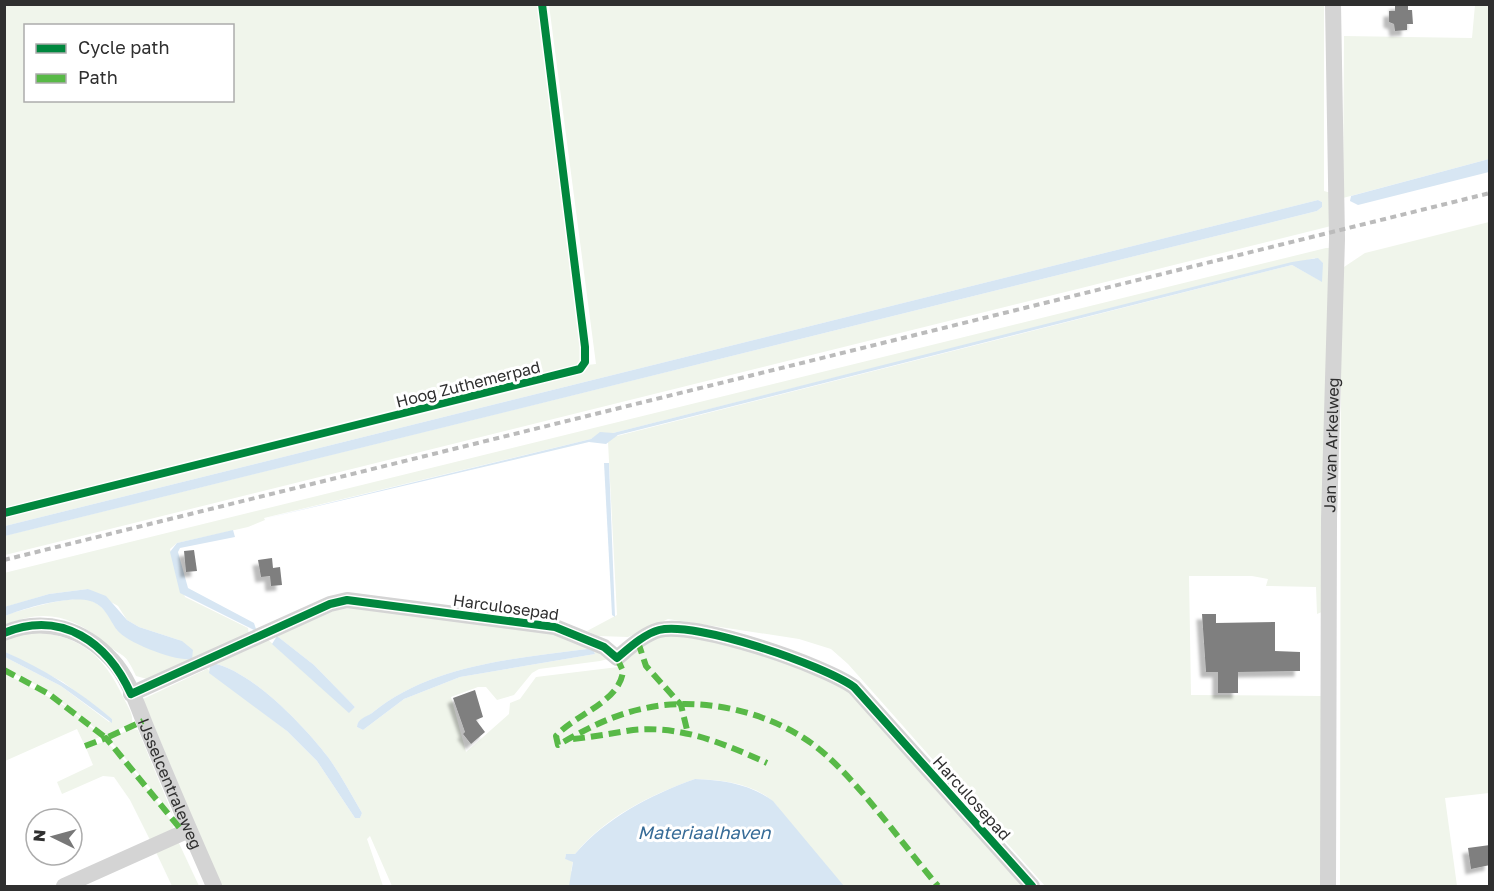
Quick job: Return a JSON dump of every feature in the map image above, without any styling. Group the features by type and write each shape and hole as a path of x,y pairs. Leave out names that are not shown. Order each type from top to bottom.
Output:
{"street":[{"name":"Jan van Arkelweg","path":"1328,886 1329,519 1336,239 1333,4"},
{"name":"Harculosepad","path":"131,694 330,604 347,600 555,627 604,647 617,658 642,639 660,630 703,634 798,660 836,675 854,687 1032,886"},
{"name":"IJsselcentraleweg","path":"4,633 18,627 59,626 80,635 115,662 214,886"},
{"path":"64,886 189,830"}],"shaded area":[{"path":"4,5 539,5 582,362 577,368 5,511"},
{"path":"549,5 1324,5 1324,191 1331,193 1331,226 5,555 4,536 1317,211 1322,207 1322,202 1318,200 5,526 5,515 506,391 580,371 587,365 596,364"},
{"path":"1475,5 1489,5 1489,159 1343,198 1344,36 1472,38"},
{"path":"1489,222 1489,793 1445,798 1457,886 1340,886 1341,269 1365,253"},
{"path":"1329,248 1324,611 1317,614 1316,587 1266,586 1268,579 1252,576 1189,576 1191,695 1322,696 1322,886 1045,886 848,664 831,649 799,639 668,619 628,637 598,636 587,631 617,615 608,442 613,437 1292,265 1321,281 1315,258 613,433 599,434 591,439 264,518 265,520 248,527 177,543 170,549 185,597 248,628 249,635 147,679 136,676 123,656 82,626 70,621 46,616 19,620 5,625 5,616 12,613 53,602 84,599 101,607 117,630 182,641 139,627 127,620 118,606 88,589 49,594 5,607 4,573"},
{"path":"346,604 548,628 580,638 606,652 608,659 539,669 532,673 514,695 497,700 486,687 478,687 451,697 466,752 509,714 510,703 520,699 536,677 618,667 650,638 675,633 702,637 800,664 836,679 861,697 1028,886 392,886 370,836 367,839 383,886 220,886 143,699 207,669 287,731 317,761 355,818 360,818 362,813 337,771 306,730 261,689 228,668 213,663 218,658 265,637 349,712 355,707 314,665 277,636 330,608","holes":["593,649 595,654 460,677 404,699 363,730 357,727 360,720 395,697 447,674 475,666","695,779 729,782 751,788 770,799 778,807 739,790 722,787 706,787 675,795 602,840 571,872 573,861 565,859 566,854 575,854 600,829 629,809 661,792"]},
{"path":"35,632 65,638 99,659 116,683 130,710 132,723 105,736 46,690 5,669 5,657 61,686 109,722 112,719 63,682 5,652 4,639"},
{"path":"4,673 65,706 102,736 84,744 77,729 5,761"},
{"path":"130,729 138,730 173,815 109,739"},
{"path":"106,741 158,803 174,825 172,830 150,840 130,800 114,777 103,776 62,794 57,782 93,765 86,748"},
{"path":"177,839 199,886 172,886 155,850"}],"water":[{"path":"1489,159 1489,172 1358,205 1350,201 1351,196"},
{"path":"1318,200 1322,202 1322,207 1317,211 5,536 5,526"},
{"path":"1318,258 1323,263 1322,282 1292,265 618,435 606,444 589,442 263,519 591,439 600,432 613,433 1292,262"},
{"path":"604,463 609,463 615,617 612,615"},
{"path":"233,530 235,537 180,548 178,552 188,588 254,623 256,629 254,630 180,593 170,552 177,543"},
{"path":"88,589 106,596 127,620 139,627 182,641 193,650 192,659 175,658 141,646 122,635 103,609 90,601 59,601 23,609 5,616 4,607 49,594"},
{"path":"277,636 314,665 355,707 349,713 272,644"},
{"path":"593,649 595,654 460,677 404,699 363,730 357,727 360,720 395,697 447,674 475,666 531,656"},
{"path":"5,652 47,673 74,690 112,719 112,723 61,686 5,657"},
{"path":"213,663 228,668 261,689 306,730 337,771 362,813 360,818 355,818 317,761 287,731 209,673"},
{"name":"Materiaalhaven","path":"695,779 736,784 773,801 844,886 569,886 573,862 565,859 566,854 575,854 600,829 645,800"}],"building":[{"path":"1395,4 1408,4 1408,10 1412,10 1413,24 1407,24 1407,30 1395,31 1394,24 1389,22 1389,11 1395,11"},
{"path":"194,550 197,571 186,572 184,551"},
{"path":"272,558 273,568 280,567 282,585 271,586 270,576 261,577 258,560"},
{"path":"1202,614 1216,614 1216,623 1275,622 1275,651 1300,652 1300,671 1238,672 1238,693 1218,693 1218,672 1206,672"},
{"path":"475,690 483,717 476,720 485,732 471,744 463,734 465,732 453,698"},
{"path":"1490,845 1490,865 1471,869 1468,848"}],"railway":[{"path":"4,560 1490,193"}],"marked path":[{"path":"638,642 646,666 681,705 688,734"},
{"path":"617,658 623,671 614,691 605,700 564,728 556,736 558,745 611,718 646,708 669,705 717,706 765,719 808,741 841,769 938,886"},
{"path":"4,670 49,694 106,738 143,721"},
{"path":"573,739 633,730 668,730 719,743 767,763"},
{"path":"85,746 106,738 183,832"}],"cycle path":[{"name":"Hoog Zuthemerpad","path":"4,513 580,369 585,362 585,347 542,4"},
{"path":"4,633 25,627 45,625 64,628 81,635 110,660 131,694 330,604 347,600 555,627 604,647 617,658 642,638 659,630 677,629 729,638 788,657 854,687 1032,886"}]}
